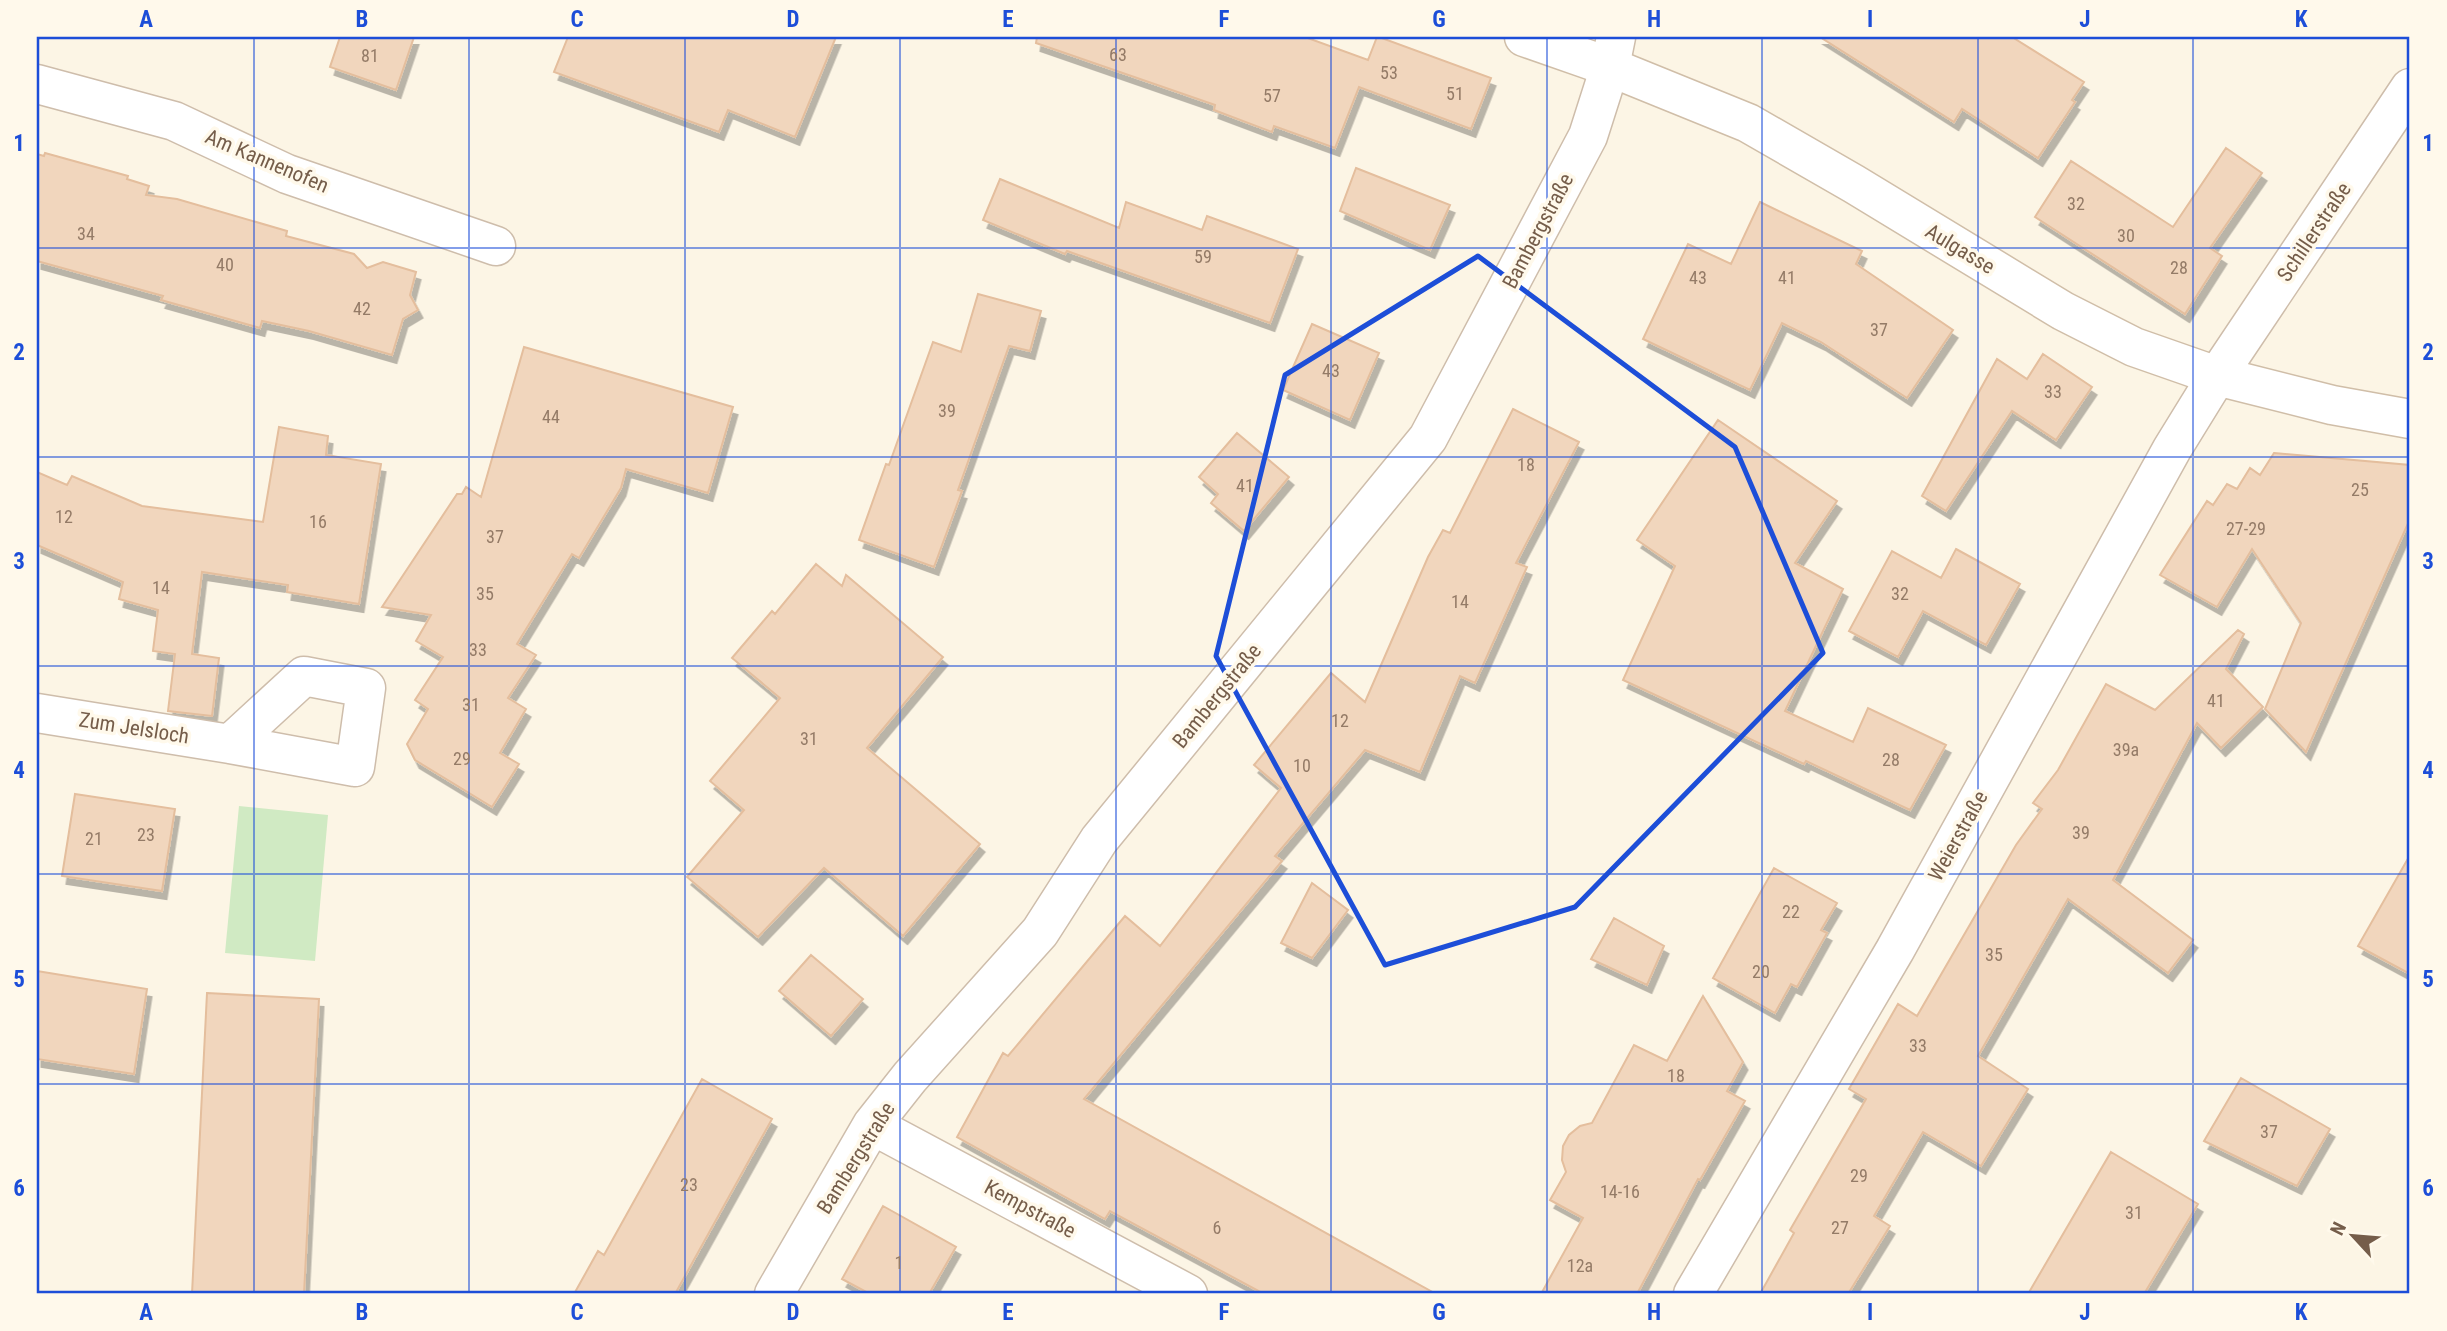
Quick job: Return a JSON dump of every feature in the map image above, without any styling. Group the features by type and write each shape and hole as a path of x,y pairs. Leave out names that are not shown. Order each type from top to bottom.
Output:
{"street":[{"name":"Aulgasse","path":"1524,37 1613,52 1748,123 2063,311 2134,347 2217,376 2332,405 2410,419"},
{"name":"Bambergstraße","path":"774,1294 872,1125 910,1077 1040,932 1099,840 1428,438 1588,136 1613,52"},
{"name":"Am Kannenofen","path":"37,84 174,121 287,174 496,246"},
{"name":"Schillerstraße","path":"2217,376 2410,88"},
{"name":"Weierstraße","path":"1693,1294 1895,950 2162,467 2217,376"},
{"name":"Zum Jelsloch","path":"37,713 230,744"},
{"name":"Kempstraße","path":"872,1125 1188,1294"}],"highlighted area":[{"path":"1478,256 1735,447 1823,653 1575,907 1385,965 1216,656 1285,375"}],"green space":[{"path":"239,806 328,815 315,961 225,953"}],"building":[{"path":"340,37 414,37 396,90 330,67"},
{"path":"568,37 836,37 795,137 728,110 719,132 554,72"},
{"path":"1037,37 1305,37 1368,60 1379,37 1491,78 1471,129 1359,87 1335,148 1274,126 1272,132 1214,110 1215,105 1036,43"},
{"path":"1820,37 2012,37 2084,82 2072,100 2075,102 2038,158 1962,109 1954,122"},
{"path":"2226,148 2262,173 2210,248 2222,256 2185,314 2035,217 2071,161 2173,227"},
{"path":"45,153 128,176 127,179 149,186 146,195 177,199 287,231 286,236 354,254 367,268 383,262 416,272 410,295 418,310 403,319 392,355 309,331 262,321 260,328 161,300 163,296 37,261 37,154 44,156"},
{"path":"1356,168 1450,205 1430,250 1340,211"},
{"path":"1000,179 1119,228 1126,202 1202,230 1207,216 1298,249 1270,323 1067,251 1065,254 983,220"},
{"path":"1760,202 1862,251 1856,264 1953,330 1907,398 1821,342 1782,323 1750,390 1643,339 1688,244 1731,264"},
{"path":"978,294 1041,311 1030,351 1009,346 934,567 859,540 933,342 961,352"},
{"path":"1312,324 1379,353 1350,420 1283,390"},
{"path":"524,347 733,407 708,493 626,469 621,488 579,558 572,554 517,644 536,655 508,698 526,709 500,753 519,764 492,807 415,760 407,744 428,709 415,700 443,657 416,641 431,615 382,607 457,494 462,494 466,487 481,497"},
{"path":"2043,354 2092,387 2056,440 2012,411 1946,511 1922,496 1997,359 2027,379"},
{"path":"1513,409 1579,442 1516,563 1527,567 1475,683 1460,676 1420,772 1365,750 1275,856 1282,861 1084,1099 1436,1294 1264,1294 1110,1211 1105,1219 957,1137 1003,1053 1008,1056 1125,916 1160,946 1281,788 1254,765 1331,673 1365,702 1428,557 1443,530 1450,533"},
{"path":"1718,420 1837,501 1795,563 1843,589 1785,711 1853,742 1868,708 1946,745 1910,810 1623,680 1675,566 1637,540"},
{"path":"279,427 328,436 326,455 381,464 359,604 287,592 288,585 202,572 192,654 219,658 212,716 168,711 175,654 153,651 158,610 119,599 123,582 37,545 37,472 67,485 72,476 142,506 263,522"},
{"path":"1237,433 1289,477 1244,531 1211,503 1218,494 1199,477"},
{"path":"2274,453 2410,465 2410,519 2306,752 2265,709 2301,623 2252,549 2217,607 2160,575 2207,501 2213,505 2227,484 2237,489 2250,468 2260,475"},
{"path":"1956,549 2020,584 1986,645 1923,611 1898,657 1849,631 1892,551 1941,578"},
{"path":"816,564 842,586 846,575 943,657 867,748 980,844 903,936 824,868 758,937 687,877 744,810 710,781 780,698 732,658 772,611 775,614"},
{"path":"2238,630 2244,634 2226,669 2263,707 2221,748 2197,723 2113,880 2193,940 2168,973 2068,899 1978,1056 2028,1089 1981,1166 1923,1132 1874,1216 1890,1226 1848,1294 1760,1294 1794,1233 1790,1230 1866,1099 1849,1089 1898,1004 1917,1016 2016,845 2042,809 2033,803 2058,770 2106,684 2155,710"},
{"path":"75,794 175,809 162,891 62,876"},
{"path":"2410,855 2410,974 2358,946"},
{"path":"1774,868 1837,903 1821,930 1827,933 1797,987 1791,984 1775,1013 1713,978"},
{"path":"1312,883 1348,910 1312,958 1281,943"},
{"path":"1614,918 1664,946 1647,985 1591,959"},
{"path":"811,955 863,999 831,1036 779,991"},
{"path":"37,971 147,989 134,1074 37,1059"},
{"path":"207,993 319,999 304,1294 192,1294"},
{"path":"1703,996 1743,1062 1727,1091 1745,1101 1700,1180 1698,1179 1637,1294 1541,1294 1583,1218 1550,1200 1566,1172 1562,1160 1563,1146 1569,1135 1580,1126 1592,1123 1634,1045 1667,1061"},
{"path":"2241,1078 2330,1129 2297,1186 2204,1141"},
{"path":"702,1079 772,1119 675,1294 574,1294 598,1251 604,1255"},
{"path":"2111,1152 2198,1204 2144,1294 2028,1294"},
{"path":"883,1206 956,1247 929,1294 870,1294 842,1279"}]}
